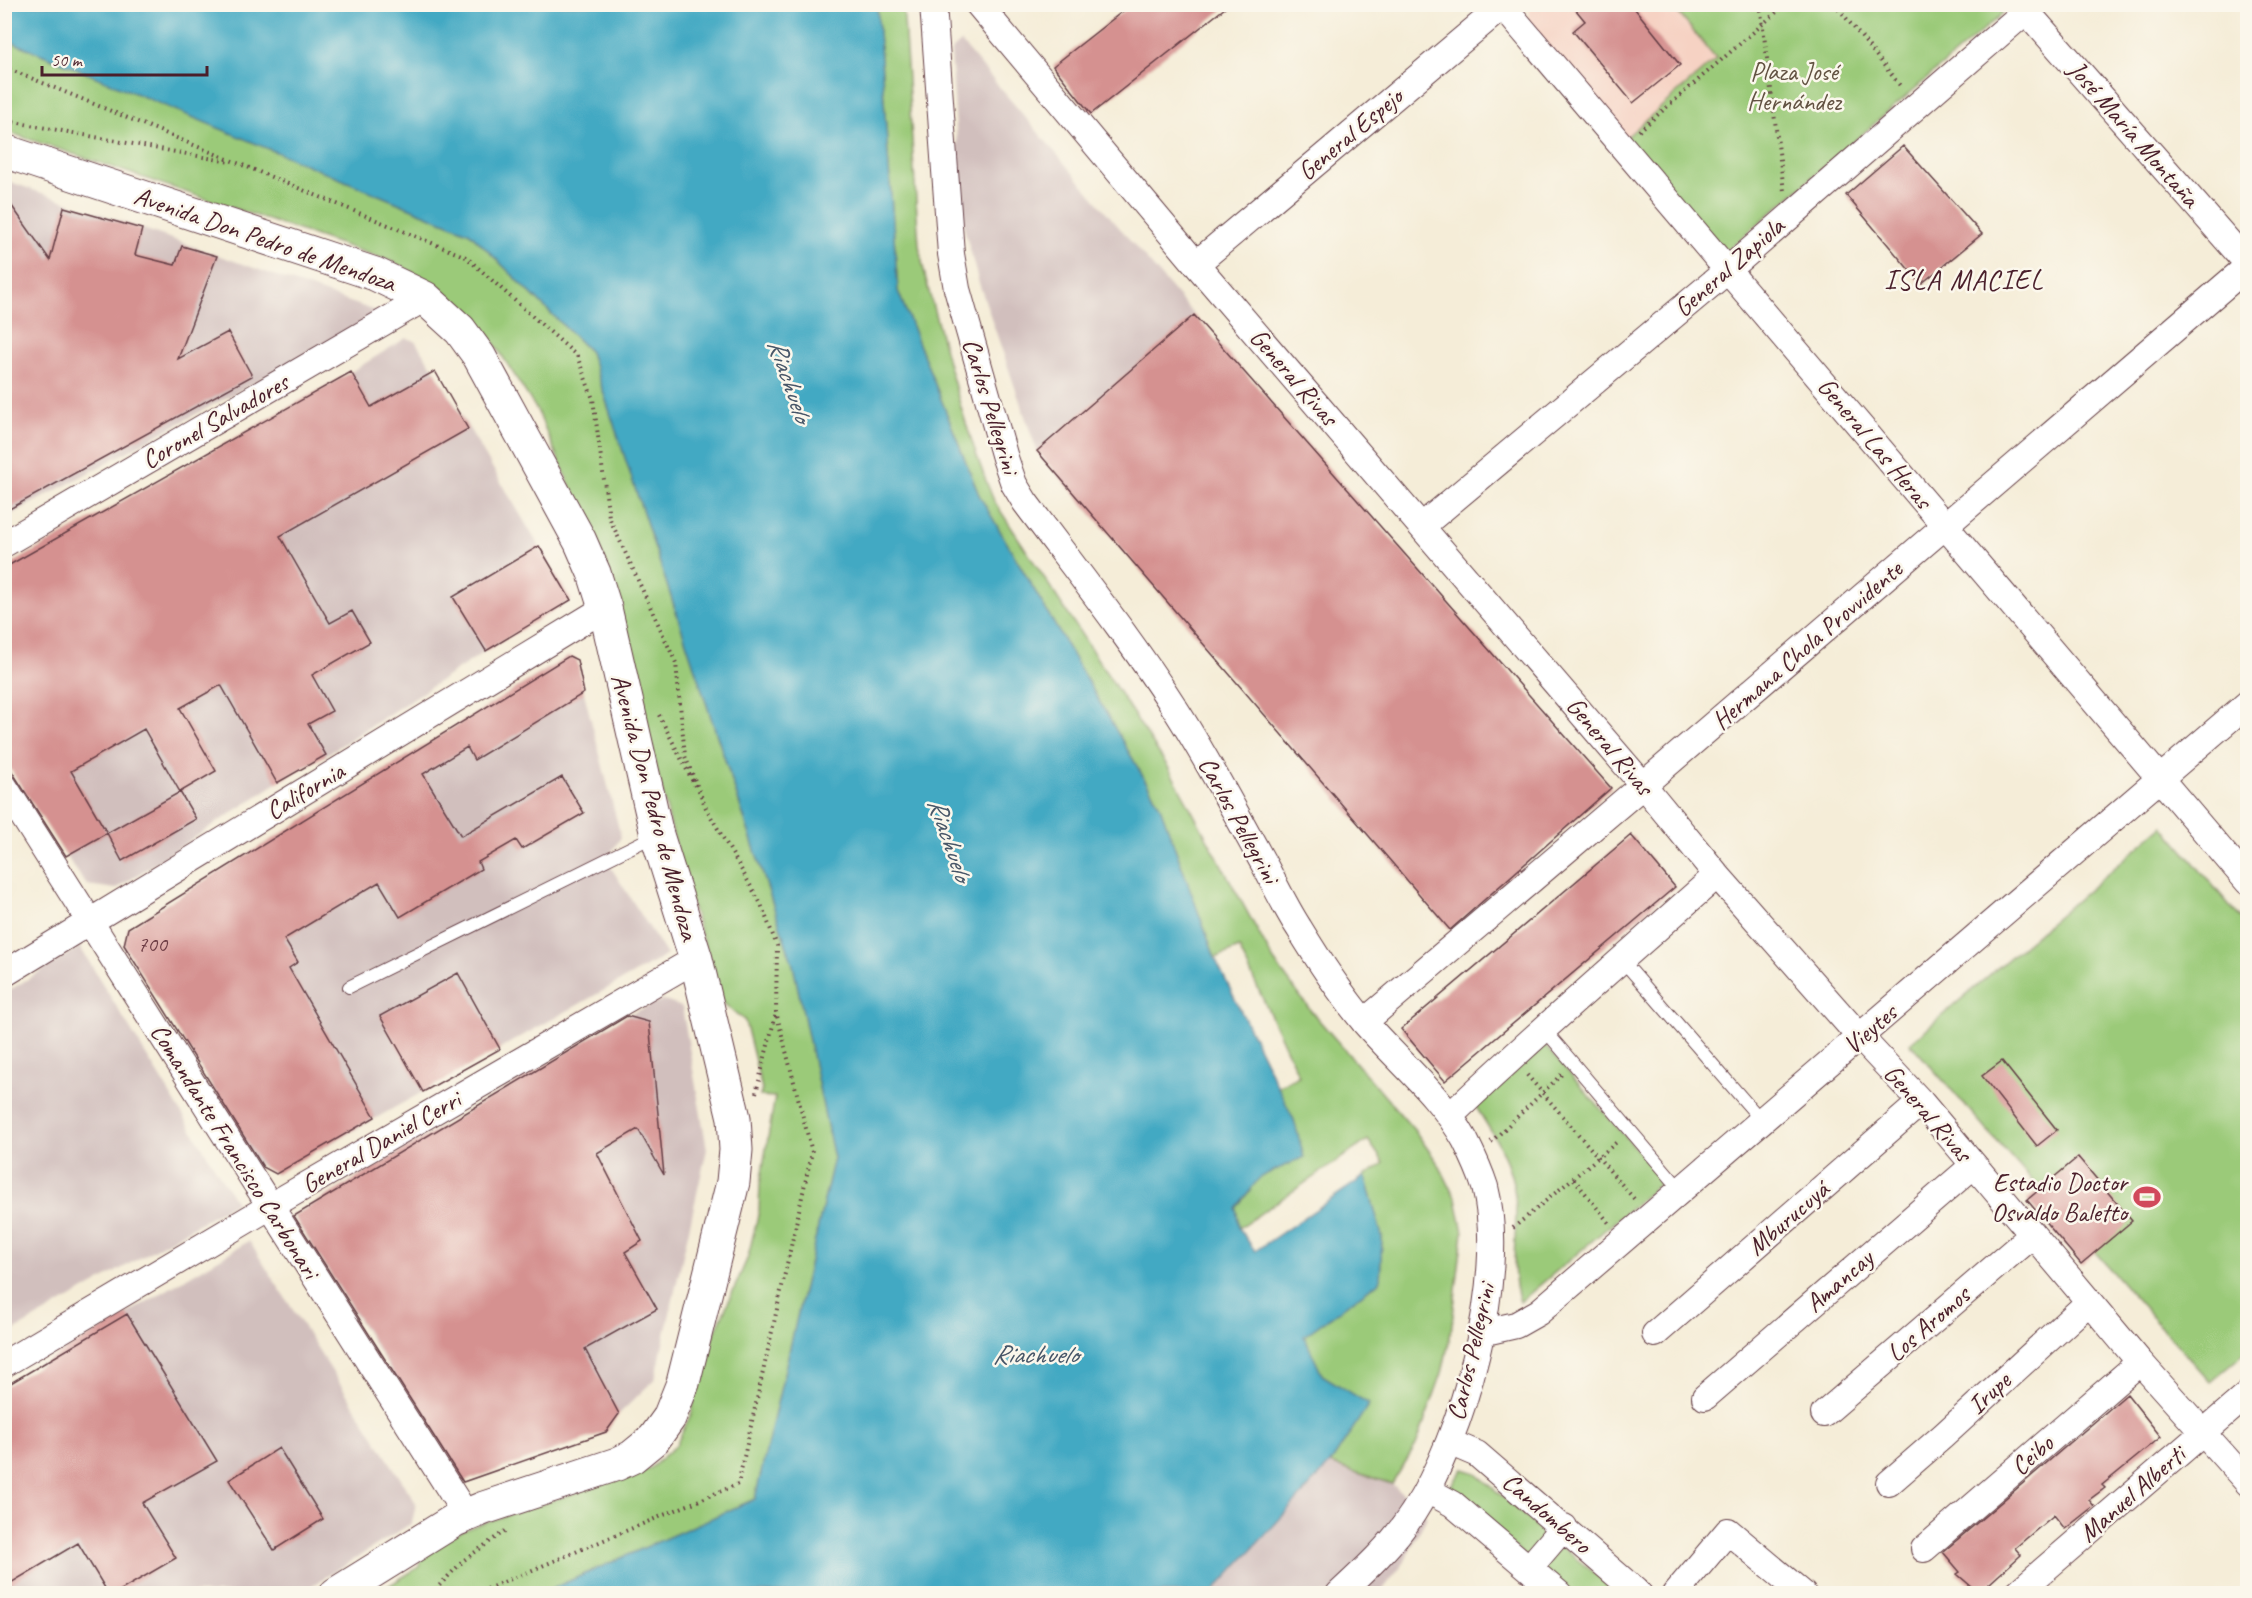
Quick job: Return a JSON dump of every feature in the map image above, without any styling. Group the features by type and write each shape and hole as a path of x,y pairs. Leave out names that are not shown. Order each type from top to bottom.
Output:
{"main road":[{"name":"Avenida Don Pedro de Mendoza","path":"4,151 356,267 425,298 460,330 479,356 591,564 605,608 657,835 696,959 732,1107 736,1150 733,1182 684,1383 661,1430 649,1444 632,1457 605,1469 466,1515 442,1527 336,1593"}],"street":[{"name":"Carlos Pellegrini","path":"933,4 948,227 953,266 967,323 1014,484 1025,502 1132,644 1176,710 1294,921 1330,978 1364,1022 1450,1116 1474,1159 1485,1187 1491,1245 1486,1298 1481,1333 1449,1442 1427,1490 1397,1536 1340,1593"},
{"name":"General Rivas","path":"978,4 1196,264 1643,785 1717,875 1860,1037 1921,1102 2088,1302 2247,1483"},
{"name":"General Espejo","path":"1196,264 1503,5"},
{"name":"General Las Heras","path":"1503,5 2247,882"},
{"name":"General Zapiola","path":"1422,526 1728,270 2027,7"},
{"name":"José María Montaña","path":"2027,7 2247,265"},
{"name":"Hermana Chola Provvidente","path":"1364,1022 1946,526 2247,265"},
{"name":"Coronel Salvadores","path":"4,544 425,298"},
{"name":"California","path":"4,974 605,608"},
{"name":"Vieytes","path":"1481,1333 1516,1324 1539,1312 2247,703"},
{"name":"Comandante Francisco Carbonari","path":"4,786 466,1515"},
{"path":"1450,1116 1511,1056 1717,875"},
{"name":"General Daniel Cerri","path":"4,1364 696,959"},
{"name":"Mburucuyá","path":"1655,1334 1921,1102"},
{"name":"Amancay","path":"1704,1397 1974,1165"},
{"name":"Los Aromos","path":"1824,1414 2032,1235"},
{"name":"Irupe","path":"1889,1483 2088,1302"},
{"name":"Ceibo","path":"1924,1549 2140,1362"},
{"name":"Manuel Alberti","path":"2016,1593 2247,1394"},
{"name":"Candombero","path":"1449,1442 1477,1454 1639,1593"},
{"name":"Candombero","path":"1427,1490 1453,1504 1559,1593"},
{"path":"1529,1568 1564,1527"},
{"path":"1675,1593 1728,1531 1803,1593"}],"lane":[{"path":"349,987 657,835"},
{"path":"1622,960 1762,1121"},
{"path":"1544,1029 1682,1190"}],"path":[{"path":"1761,4 1787,216"},
{"path":"1621,146 1786,4"},
{"path":"1835,4 1917,105"},
{"path":"4,67 466,257 577,356 593,399 609,517 676,663 685,756 706,808 761,904 777,946 776,1012 812,1152 738,1484 475,1593"},
{"path":"4,125 14,122 240,164"},
{"path":"1511,1056 1650,1217"},
{"path":"1474,1159 1573,1064"},
{"path":"1491,1245 1574,1179 1630,1130"},
{"path":"1574,1179 1623,1240"}],"shaded area":[{"path":"1531,5 1678,5 1676,10 1717,59 1623,140 1527,20"},
{"path":"961,42 1194,315 1037,451 978,280 962,220 951,51"},
{"path":"5,180 381,313 5,518"},
{"path":"406,338 415,341 435,371 571,600 486,651 326,755 277,783 116,889 87,885 5,759 5,568 351,372"},
{"path":"569,656 577,660 621,837 606,860 667,955 276,1174 255,1162 179,1030 124,945 128,928"},
{"path":"80,947 236,1202 5,1336 5,993"},
{"path":"662,1000 682,1007 707,1149 655,1379 619,1414 606,1432 461,1482 293,1216 626,1016"},
{"path":"249,1241 416,1503 412,1523 300,1593 5,1593 4,1387"},
{"path":"1330,1464 1392,1484 1427,1516 1404,1563 1380,1593 1212,1594"}],"green space":[{"name":"Plaza José Hernández","path":"1996,4 2003,13 1716,260 1623,140 1716,59 1676,10 1678,5"},
{"path":"877,5 903,5 921,257 960,403 994,501 1168,767 1274,961 1311,1011 1415,1131 1439,1165 1456,1199 1463,1232 1451,1332 1442,1373 1416,1445 1392,1484 1330,1464 1368,1404 1322,1375 1304,1336 1380,1281 1382,1236 1365,1176 1384,1163 1368,1140 1239,1228 1236,1208 1260,1177 1303,1156 1294,1120 1276,1087 1299,1076 1239,948 1215,958 1159,804 979,495 898,291"},
{"path":"5,39 470,233 590,352 793,965 834,1158 755,1499 542,1593 377,1593 419,1567 423,1549 474,1526 651,1468 676,1445 692,1412 699,1369 748,1257 759,1211 760,1184 775,1097 760,1096 762,1089 745,1021 722,1002 687,889 604,563 537,410 490,337 459,304 436,285 393,262 5,131"},
{"name":"Estadio Doctor Osvaldo Baletto","path":"2163,826 2247,926 2247,1351 2210,1382 1910,1043"},
{"path":"1543,1044 1664,1180 1520,1302 1514,1262 1516,1209 1513,1184 1501,1150 1476,1107"},
{"path":"1463,1469 1476,1473 1547,1536 1528,1559 1449,1489"},
{"path":"1560,1546 1620,1593 1570,1593 1541,1570"}],"water":[{"name":"Riachuelo","path":"4,5 877,5 898,291 979,495 1159,804 1215,958 1294,1120 1304,1157 1260,1177 1236,1208 1239,1228 1255,1251 1365,1176 1382,1236 1380,1281 1304,1336 1322,1375 1369,1404 1330,1464 1212,1593 542,1593 755,1499 834,1158 793,965 590,352 470,233 5,39"}],"building":[{"path":"1132,4 1230,4 1091,114 1053,66"},
{"path":"1571,4 1631,4 1680,65 1633,103 1573,31 1585,21"},
{"path":"1903,146 1982,234 1921,284 1846,195"},
{"path":"4,195 50,260 64,207 142,229 135,255 175,265 182,246 217,256 178,359 228,332 252,376 4,512"},
{"path":"1194,315 1611,788 1450,930 1037,451"},
{"path":"435,371 468,429 280,536 330,623 352,611 370,642 312,675 332,711 308,724 326,755 277,783 221,685 180,708 216,771 180,792 144,729 71,771 107,833 66,856 4,759 4,568 351,372 371,407"},
{"path":"539,546 571,600 486,651 453,597"},
{"path":"569,656 577,660 584,693 474,760 467,747 423,774 461,836 562,777 584,813 522,849 516,840 478,862 481,869 400,917 379,882 284,939 298,962 289,968 375,1117 276,1174 263,1167 124,945 128,928"},
{"path":"180,792 196,819 122,861 107,833"},
{"path":"1631,835 1675,887 1445,1081 1401,1029"},
{"path":"458,973 500,1049 423,1092 380,1016"},
{"path":"627,1016 649,1022 664,1175 638,1129 597,1153 642,1241 625,1252 657,1309 585,1349 619,1414 606,1432 463,1482 294,1216"},
{"path":"2002,1061 2057,1130 2037,1146 1982,1076"},
{"path":"2078,1157 2132,1221 2081,1264 2027,1200"},
{"path":"127,1314 217,1461 142,1503 176,1558 116,1593 108,1593 78,1543 4,1587 4,1387"},
{"path":"2127,1394 2161,1437 2102,1485 2105,1488 2089,1500 2094,1506 2065,1529 2054,1515 2015,1548 2021,1555 1979,1593 1957,1574 1960,1572 1943,1552"},
{"path":"279,1448 323,1519 274,1550 229,1480"}],"place":[{"name":"Estadio Doctor Osvaldo Baletto","path":"2147,1197"}],"district":[{"name":"ISLA MACIEL","path":"1964,279"}]}
